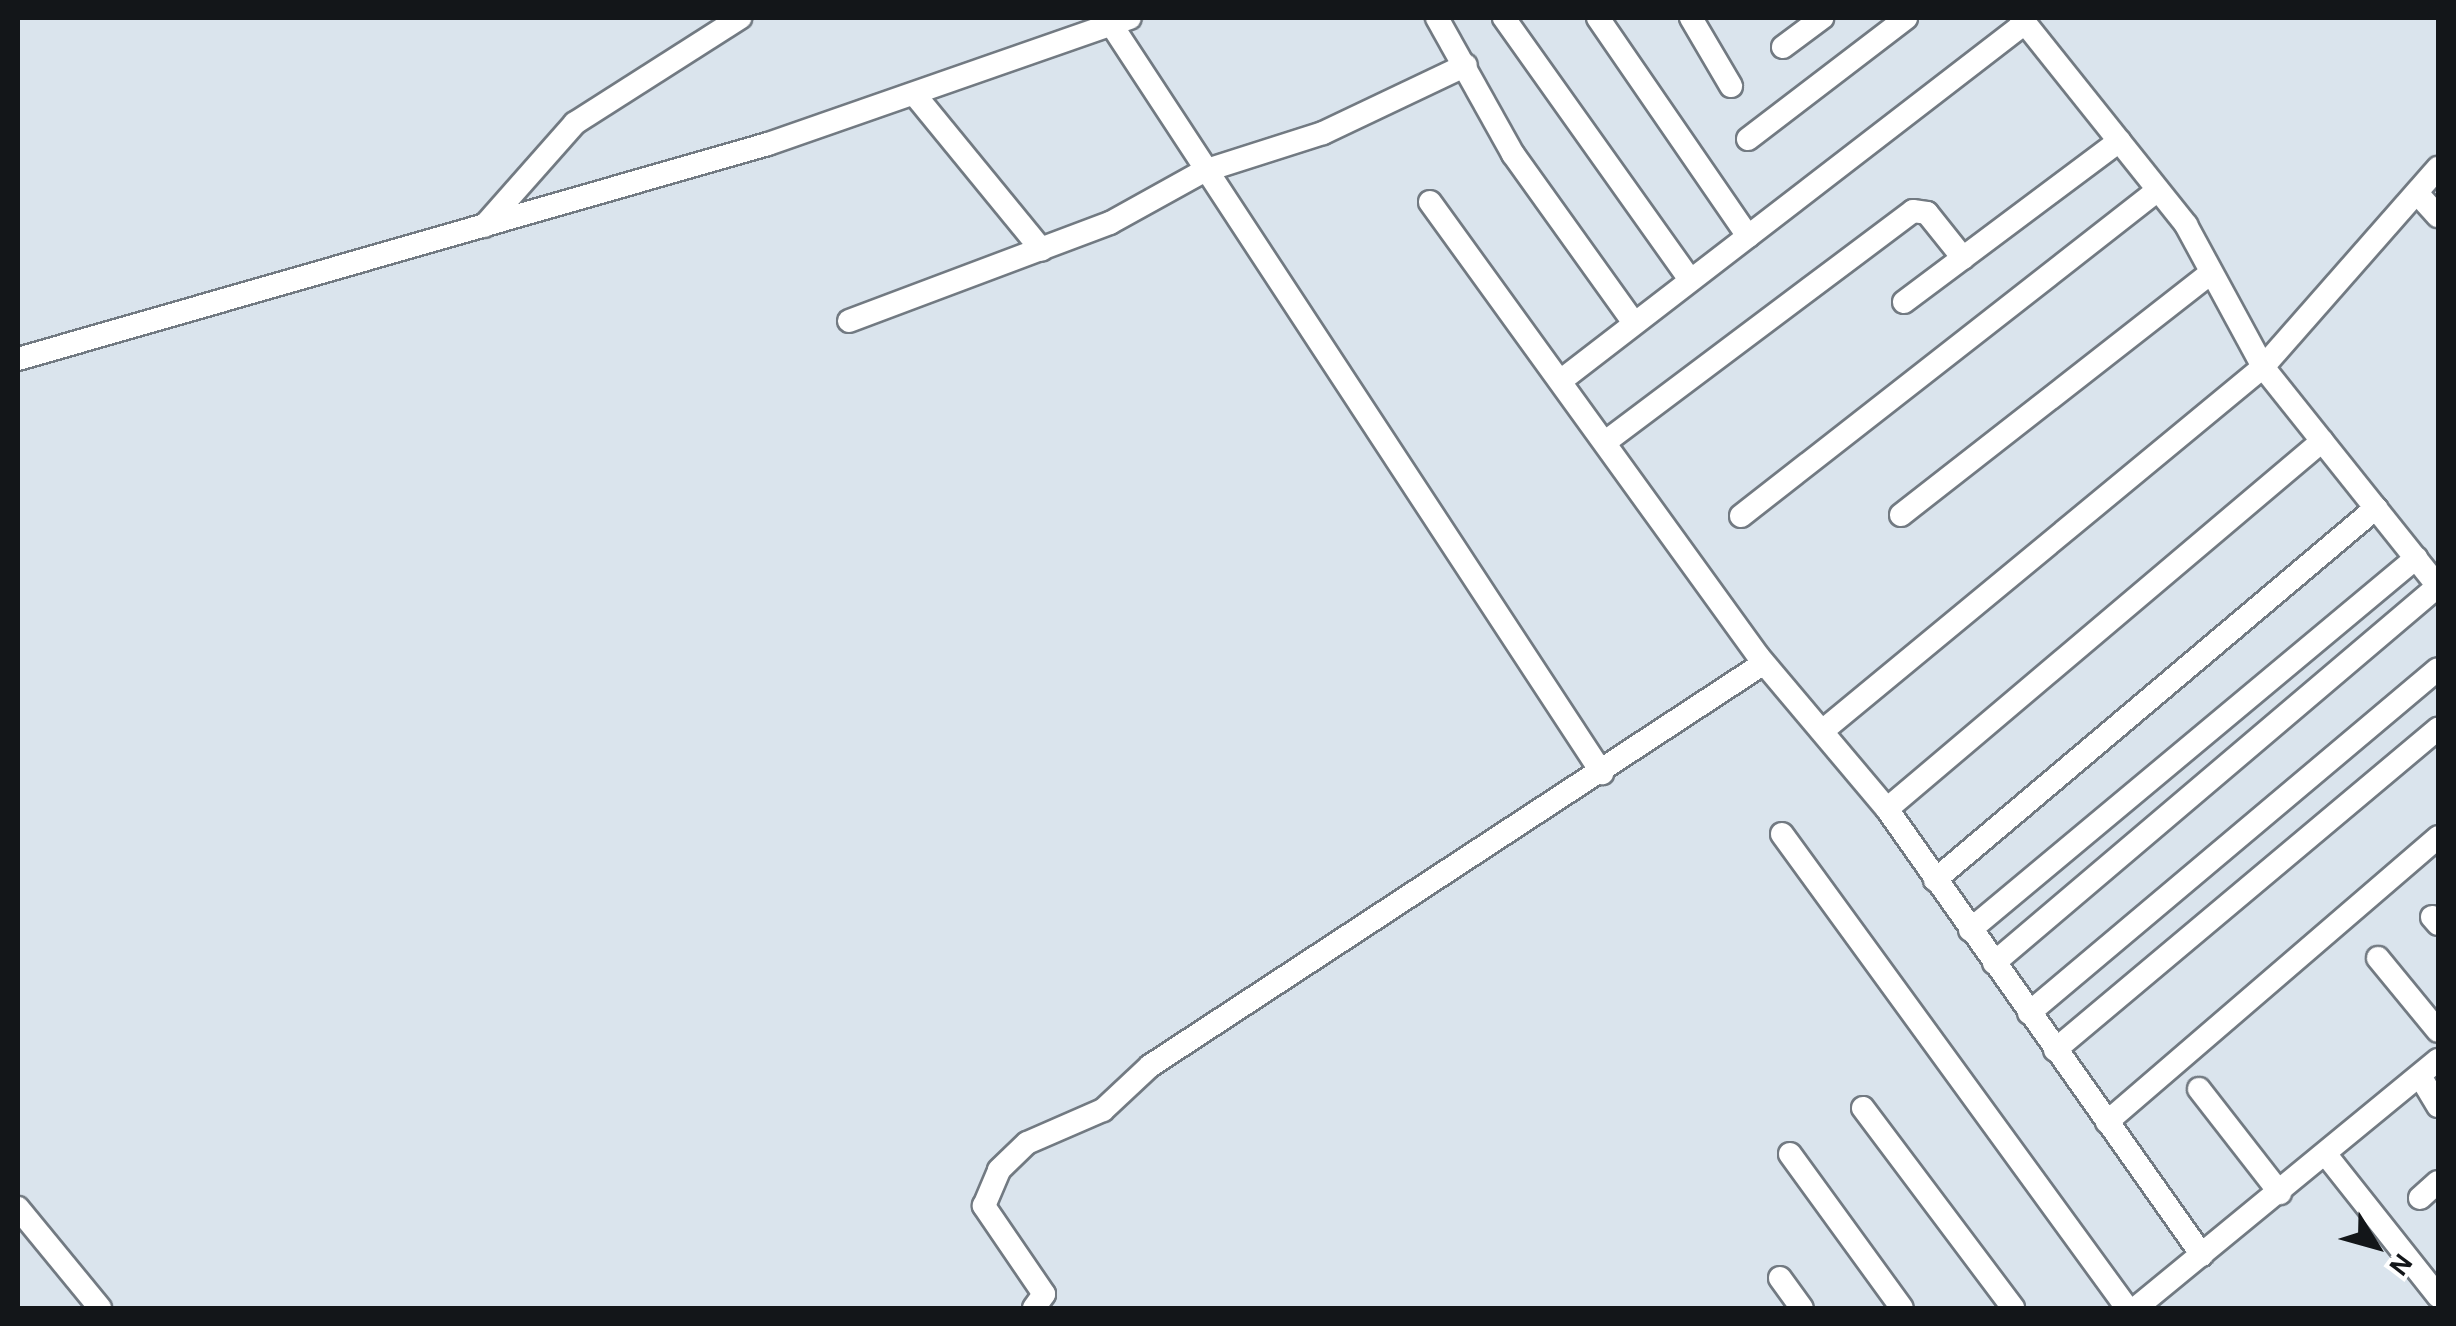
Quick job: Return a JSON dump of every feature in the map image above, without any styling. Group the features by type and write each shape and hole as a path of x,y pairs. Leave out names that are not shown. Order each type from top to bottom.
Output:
{"street":[{"path":"1436,18 1513,154 1634,323"},
{"path":"1504,18 1690,280"},
{"path":"1598,18 1748,236"},
{"path":"1692,18 1731,86"},
{"path":"1782,47 1822,18"},
{"path":"1748,140 1906,18"},
{"path":"484,226 575,123 730,19"},
{"path":"1562,379 2023,20 2192,234 2209,274 2263,367 2438,586 1994,963"},
{"path":"18,359 484,226 914,95 1120,21 1204,171 1602,774"},
{"path":"849,321 1042,250 1204,171 1323,133 1466,65"},
{"path":"914,95 1042,250"},
{"path":"1904,302 2119,141"},
{"path":"1826,728 2263,367 2438,168"},
{"path":"1741,516 2158,190"},
{"path":"2417,193 2438,216"},
{"path":"1430,202 1608,440 1764,664 1826,728 1886,809 2202,1256"},
{"path":"1608,440 1914,211 1927,213 1962,258"},
{"path":"1902,515 2209,274"},
{"path":"1886,809 2322,440"},
{"path":"1934,880 2376,508"},
{"path":"1970,930 2416,558"},
{"path":"1034,1308 1044,1294 984,1206 1000,1170 1027,1143 1103,1110 1150,1066 1602,774 1764,664"},
{"path":"2029,1013 2438,669"},
{"path":"2056,1050 2438,729"},
{"path":"1782,834 2126,1308"},
{"path":"2107,1122 2438,837"},
{"path":"2378,958 2438,1031"},
{"path":"2136,1308 2327,1156 2430,1068 2438,1106"},
{"path":"2199,1089 2280,1193"},
{"path":"1863,1108 2013,1308"},
{"path":"1790,1154 1902,1308"},
{"path":"2327,1156 2438,1296"},
{"path":"18,1208 100,1308"},
{"path":"1780,1278 1802,1308"}]}
